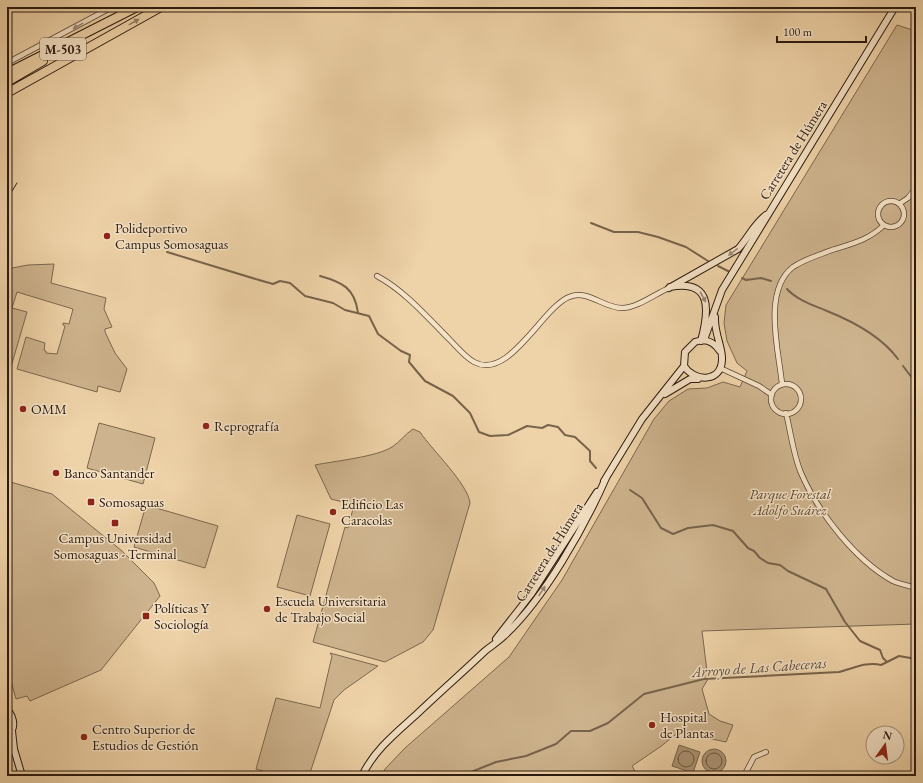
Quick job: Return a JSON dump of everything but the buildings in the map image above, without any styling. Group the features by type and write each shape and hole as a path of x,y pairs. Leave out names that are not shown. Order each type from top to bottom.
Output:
{"highway":[{"name":"M-503","path":"7,73 137,7"},
{"name":"M-503","path":"7,93 161,7"},
{"name":"M-503","path":"7,82 120,16"},
{"name":"M-503","path":"7,98 107,37"}],"main road":[{"name":"Carretera de Húmera","path":"703,340 722,290 895,7"},
{"path":"669,288 738,249 758,221 769,213"},
{"path":"669,288 687,285 697,288 701,292 706,303 703,340"},
{"name":"Carretera de Húmera","path":"715,307 715,325 720,350"},
{"path":"703,340 715,345 720,350 722,361 720,368 712,376 702,378 694,376 684,366 684,356 687,349 692,344 703,340"},
{"name":"Carretera de Húmera","path":"362,776 370,761 384,744 504,636 519,621 542,592 597,499 606,478 642,419 684,366"},
{"name":"Carretera de Húmera","path":"660,397 690,379 702,378"},
{"path":"7,710 12,716 14,723 12,731 13,740 22,776"},
{"path":"7,738 12,731"}],"street":[{"path":"7,63 112,7"},
{"path":"899,204 908,198 916,188"},
{"path":"782,384 774,321 778,293 786,275 793,268 806,260 859,242 884,226 894,227 902,221 904,212 899,204 892,201 886,202 881,206 878,218 884,226"},
{"path":"377,276 401,292 467,357 484,366 496,363 505,358 531,335 556,306 570,297 580,295 622,308 636,304 669,288"},
{"path":"720,368 759,386 772,395"},
{"path":"782,384 795,387 800,394 798,407 786,413 778,411 774,408 771,399 775,388 782,384"},
{"path":"786,413 800,472 814,500 830,522 847,542 876,570 894,582 916,588"},
{"path":"744,776 754,757 766,752"}],"green space":[{"name":"Parque Forestal Adolfo Suárez","path":"897,25 916,31 916,624 702,631 708,679 702,689 709,714 720,721 733,725 726,742 679,732 632,766 638,776 381,776 385,769 405,748 509,657 562,580 654,419 669,401 688,389 707,388 723,382 740,387 747,371 737,363 727,341 724,323 726,305"},
{"path":"54,264 51,283 106,298 104,309 112,327 105,329 105,332 115,353 127,369 120,392 98,386 97,392 17,369 26,337 45,343 44,350 46,353 57,354 65,326 63,323 69,324 73,309 17,292 12,308 27,312 11,367 7,366 7,269 28,265"},
{"path":"99,423 155,438 143,484 87,468"},
{"path":"413,429 420,432 463,486 470,503 433,630 423,642 385,662 313,642 345,527 348,528 354,505 331,499 315,465 366,456 385,450 395,445"},
{"path":"7,481 52,494 122,551 154,583 160,596 101,670 30,701 27,696 16,699 7,666"},
{"path":"146,505 218,526 205,568 134,547"},
{"path":"297,515 330,524 310,596 277,587"},
{"path":"330,653 378,666 344,690 334,700 309,776 279,776 256,769 276,698 320,708 332,656"}],"water":[{"path":"679,745 700,752 693,773 672,766"},
{"path":"714,749 722,753 726,761 722,769 714,773 706,769 702,761 706,753"}],"waterway":[{"path":"591,223 614,232 638,232 658,237 686,247 708,261"},
{"path":"167,252 273,284 280,281 290,283 305,296 333,303 345,310 369,316 378,334 401,351 410,355 409,362 425,381 453,396 470,413 479,432 490,436 508,435 527,426 542,428 548,425 558,427 565,435 575,437 590,451 590,461 596,468"},
{"path":"718,266 728,271"},
{"path":"320,276 335,281 346,287 354,298 358,313"},
{"path":"742,278 746,280 761,278 771,281"},
{"path":"787,289 800,299 837,315 866,330 884,344 898,359"},
{"path":"903,366 916,383"},
{"path":"630,490 642,498 661,528 673,534 688,528 713,525 733,531 748,548 768,563 780,565 788,571 826,589 845,622 860,641 880,650 883,658 887,662"},
{"name":"Arroyo de Las Cabeceras","path":"461,776 496,762 526,756 556,744 571,731 590,731 608,723 644,694 704,679 839,672 870,664 881,665 899,656 916,659"}],"tram line":[{"path":"7,199 17,183"}],"place":[{"name":"Polideportivo Campus Somosaguas","path":"107,236"},
{"name":"OMM","path":"23,409"},
{"name":"Reprografía","path":"206,426"},
{"name":"Banco Santander","path":"56,473"},
{"name":"Somosaguas","path":"91,502"},
{"name":"Edificio Las Caracolas","path":"333,512"},
{"name":"Campus Universidad Somosaguas - Terminal","path":"115,523"},
{"name":"Escuela Universitaria de Trabajo Social","path":"267,609"},
{"name":"Políticas Y Sociología","path":"146,616"},
{"name":"Hospital de Plantas","path":"652,725"},
{"name":"Centro Superior de Estudios de Gestión","path":"84,737"}]}
